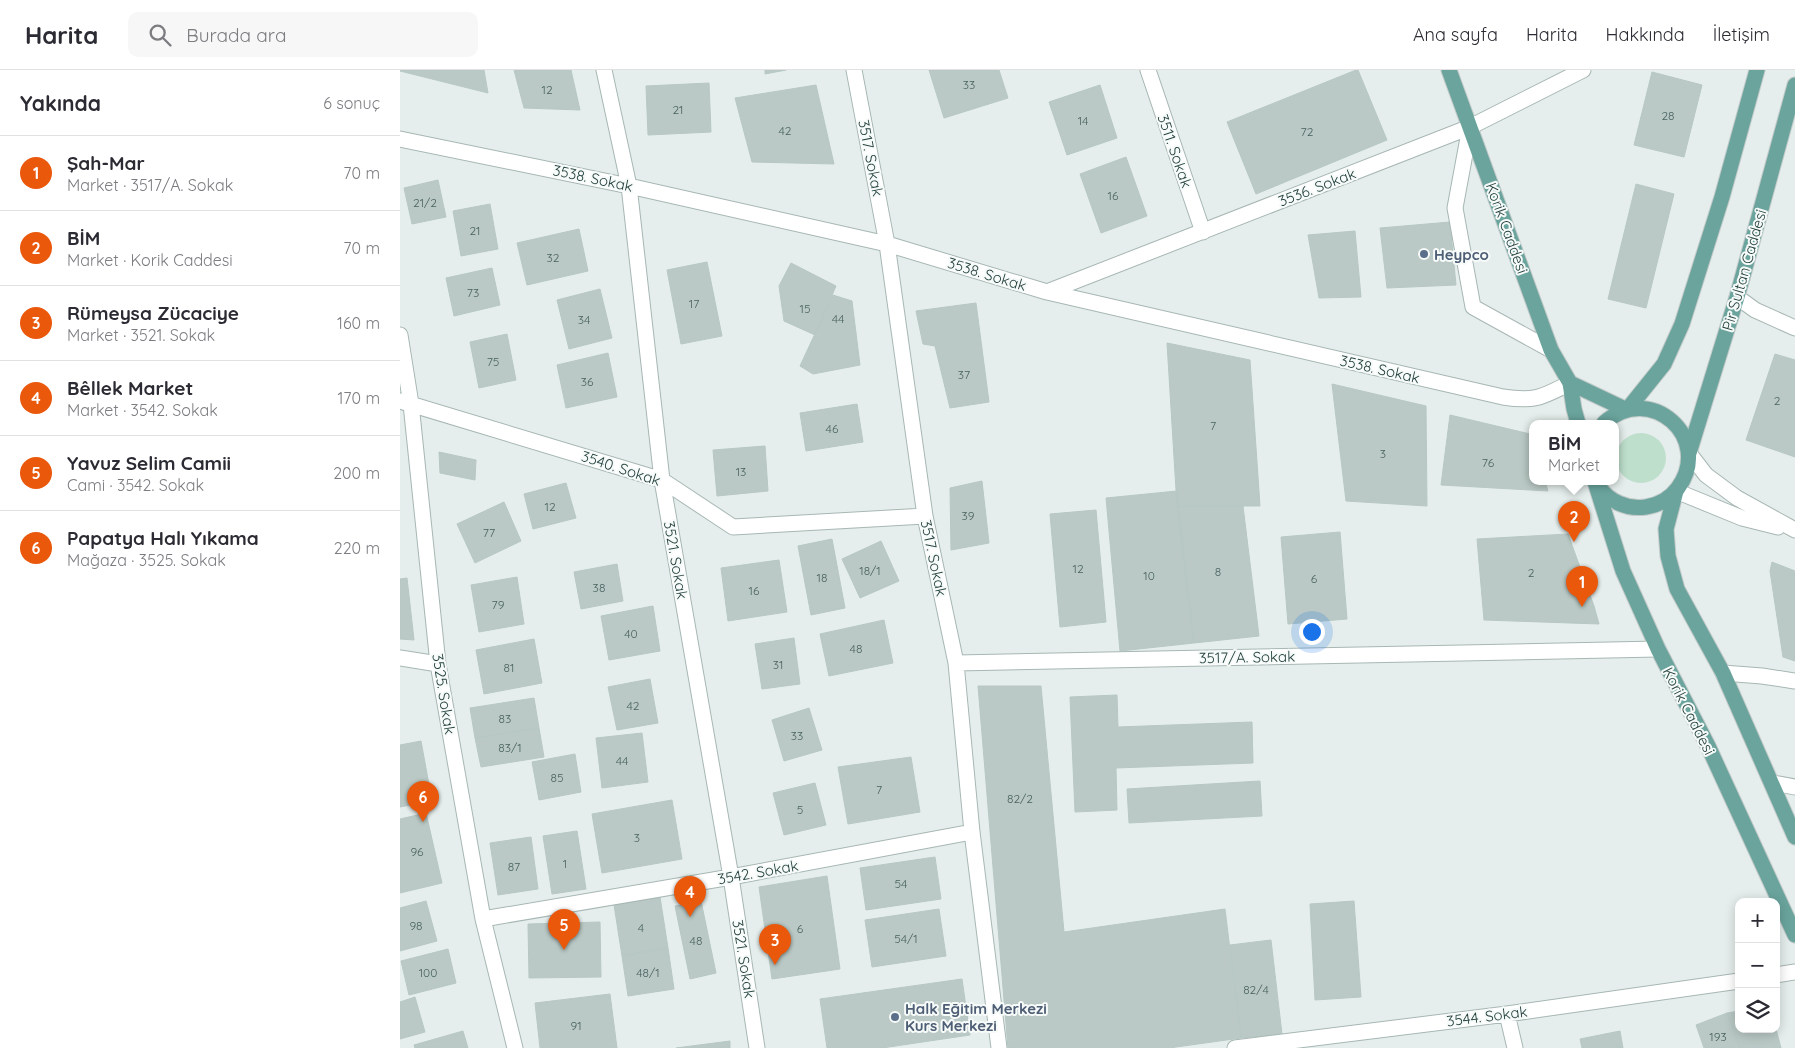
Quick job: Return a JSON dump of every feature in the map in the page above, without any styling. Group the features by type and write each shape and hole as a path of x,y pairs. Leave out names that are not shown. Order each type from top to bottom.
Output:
{"main road":[{"name":"Korik Caddesi","path":"1449,70 1551,350 1570,383"},
{"path":"1626,410 1664,364 1682,324 1722,196 1757,70"},
{"name":"Pir Sultan Caddesi","path":"1676,491 1684,480 1688,467 1689,453 1737,297 1795,85"},
{"path":"1570,383 1626,410"},
{"path":"1570,383 1577,420"},
{"path":"1607,420 1626,410 1644,408 1660,412 1674,422 1684,436 1689,453"},
{"name":"Korik Caddesi","path":"1596,485 1623,571 1658,649 1708,746 1795,935"},
{"path":"1598,485 1603,493 1614,501 1626,506 1640,508 1653,506 1666,500 1676,491"},
{"path":"1676,491 1666,529 1668,556 1677,588 1723,673 1795,837"}],"street":[{"name":"3521. Sokak","path":"604,70 629,186 662,480 731,878 757,1048"},
{"name":"3517. Sokak","path":"854,70 887,244 925,516 956,663 972,832 1000,1048"},
{"name":"3511. Sokak","path":"1148,70 1203,232"},
{"name":"3536. Sokak","path":"1047,292 1470,127 1583,70"},
{"path":"1470,127 1455,208 1473,307 1551,350"},
{"name":"3538. Sokak","path":"400,139 629,186 887,244 1047,292 1503,397 1521,400 1540,398 1570,383"},
{"path":"1737,297 1755,310 1795,328"},
{"name":"3525. Sokak","path":"400,336 406,403 438,664 484,919 515,1048"},
{"name":"3540. Sokak","path":"406,403 662,480 734,527 925,516"},
{"path":"1689,453 1706,476 1737,498 1795,530"},
{"path":"1676,491 1742,518 1795,530"},
{"name":"3517/A. Sokak","path":"956,663 1658,649"},
{"path":"400,658 438,664"},
{"path":"1723,673 1762,676 1795,682"},
{"path":"1772,783 1795,787"},
{"name":"3542. Sokak","path":"484,919 731,878 972,832"},
{"path":"1780,974 1795,972"},
{"name":"3544. Sokak","path":"1235,1048 1272,1045 1508,1014 1735,982"},
{"path":"1508,1014 1515,1048"}],"green space":[{"path":"1636,433 1646,433 1655,437 1662,444 1666,453 1666,463 1662,472 1655,479 1646,483 1631,481 1623,476 1619,470 1619,446 1623,440"}],"building":[{"path":"484,70 488,93 400,71"},
{"path":"514,70 571,70 580,110 524,108"},
{"path":"765,70 786,70 765,74"},
{"path":"929,70 999,70 1008,98 944,118"},
{"path":"1358,70 1387,140 1256,194 1227,122"},
{"path":"1652,72 1702,85 1684,157 1634,145"},
{"path":"709,83 711,132 648,135 646,86"},
{"path":"816,85 834,164 752,162 735,98"},
{"path":"1100,85 1117,138 1067,155 1049,102"},
{"path":"1126,157 1147,216 1101,233 1080,174"},
{"path":"438,180 446,217 412,224 404,188"},
{"path":"1636,184 1674,194 1646,308 1608,299"},
{"path":"490,204 498,249 461,256 453,211"},
{"path":"1450,222 1456,285 1387,288 1380,228"},
{"path":"579,229 588,271 527,285 517,243"},
{"path":"1355,231 1361,297 1319,298 1308,235"},
{"path":"707,262 722,336 681,344 667,270"},
{"path":"791,263 836,286 815,335 784,321 779,286"},
{"path":"492,268 500,305 454,316 446,278"},
{"path":"600,289 612,338 569,349 557,300"},
{"path":"833,295 852,301 860,365 813,374 800,366"},
{"path":"976,303 989,402 950,408 935,346 923,344 916,311"},
{"path":"507,334 516,380 479,388 470,342"},
{"path":"1167,343 1250,360 1260,506 1177,506"},
{"path":"608,353 617,397 566,408 557,365"},
{"path":"1775,354 1795,360 1795,457 1746,440"},
{"path":"1332,384 1426,406 1427,506 1346,501"},
{"path":"857,404 863,442 806,451 800,413"},
{"path":"1450,415 1529,434 1529,485 1546,485 1548,491 1441,485"},
{"path":"765,446 768,491 717,496 713,450"},
{"path":"439,452 476,460 475,480 440,473"},
{"path":"982,481 989,543 951,550 950,488"},
{"path":"566,483 576,518 533,529 524,494"},
{"path":"1177,491 1194,643 1120,651 1106,498"},
{"path":"504,502 521,541 475,563 457,524"},
{"path":"1177,506 1243,506 1259,636 1194,643"},
{"path":"1096,510 1106,622 1060,627 1050,514"},
{"path":"1340,532 1347,619 1288,624 1281,537"},
{"path":"1568,534 1599,624 1484,620 1477,539"},
{"path":"832,539 845,608 811,615 798,546"},
{"path":"881,541 899,581 860,598 842,559"},
{"path":"779,560 787,612 728,621 721,568"},
{"path":"1772,562 1795,571 1795,661 1783,657 1770,571"},
{"path":"617,564 623,601 581,609 574,572"},
{"path":"517,577 524,624 479,632 471,585"},
{"path":"407,578 414,640 400,639 400,579"},
{"path":"653,606 660,651 609,660 601,616"},
{"path":"884,620 893,663 829,676 820,634"},
{"path":"794,638 800,684 762,689 755,644"},
{"path":"534,639 542,683 484,694 476,650"},
{"path":"650,679 658,723 617,730 608,687"},
{"path":"978,686 1041,686 1064,932 1225,909 1241,1038 1169,1048 1008,1048"},
{"path":"1117,695 1118,727 1252,722 1253,763 1116,768 1117,810 1075,812 1070,697"},
{"path":"534,698 539,728 475,738 470,708"},
{"path":"809,708 822,750 784,761 772,720"},
{"path":"539,728 544,757 481,767 475,738"},
{"path":"642,733 648,782 602,788 596,738"},
{"path":"421,741 432,801 400,807 400,745"},
{"path":"575,754 581,792 539,800 532,762"},
{"path":"911,757 920,812 848,824 838,767"},
{"path":"1260,781 1262,816 1129,823 1127,789"},
{"path":"815,783 826,825 784,835 773,793"},
{"path":"672,800 682,859 602,873 592,814"},
{"path":"426,813 442,883 400,893 400,819"},
{"path":"577,831 586,889 552,894 543,836"},
{"path":"531,837 538,889 498,895 490,843"},
{"path":"935,857 941,899 866,910 860,868"},
{"path":"827,876 840,969 772,979 759,887"},
{"path":"660,897 668,948 622,956 614,905"},
{"path":"426,901 437,941 400,951 400,908"},
{"path":"701,901 716,973 690,979 675,906"},
{"path":"1354,901 1361,997 1315,1000 1310,904"},
{"path":"939,909 946,956 872,967 865,920"},
{"path":"600,922 601,977 529,978 528,924"},
{"path":"1271,940 1282,1034 1241,1038 1230,945"},
{"path":"668,948 674,989 628,996 622,956"},
{"path":"448,949 456,983 409,995 401,961"},
{"name":"Halk Eğitim Merkezi Kurs Merkezi","path":"962,979 970,1035 882,1048 827,1048 820,999"},
{"path":"610,994 617,1048 540,1048 535,1003"},
{"path":"415,997 425,1032 400,1039 400,1002"},
{"path":"1735,1012 1735,1033 1777,1033 1781,1048 1740,1048 1727,1013"},
{"path":"1727,1013 1740,1048 1704,1048 1696,1025"},
{"path":"463,1031 468,1048 415,1048 414,1045"},
{"path":"1620,1031 1623,1048 1582,1048 1580,1039"},
{"path":"730,1041 730,1048 676,1048"}],"place":[{"name":"Heypco","path":"1424,254"},
{"name":"BİM","path":"1574,542"},
{"name":"Şah-Mar","path":"1582,607"},
{"name":"Papatya Halı Yıkama","path":"423,822"},
{"name":"Bêllek Market","path":"690,917"},
{"name":"Yavuz Selim Camii","path":"564,950"},
{"name":"Rümeysa Zücaciye","path":"775,965"},
{"name":"Halk Eğitim Merkezi Kurs Merkezi","path":"895,1017"}]}
